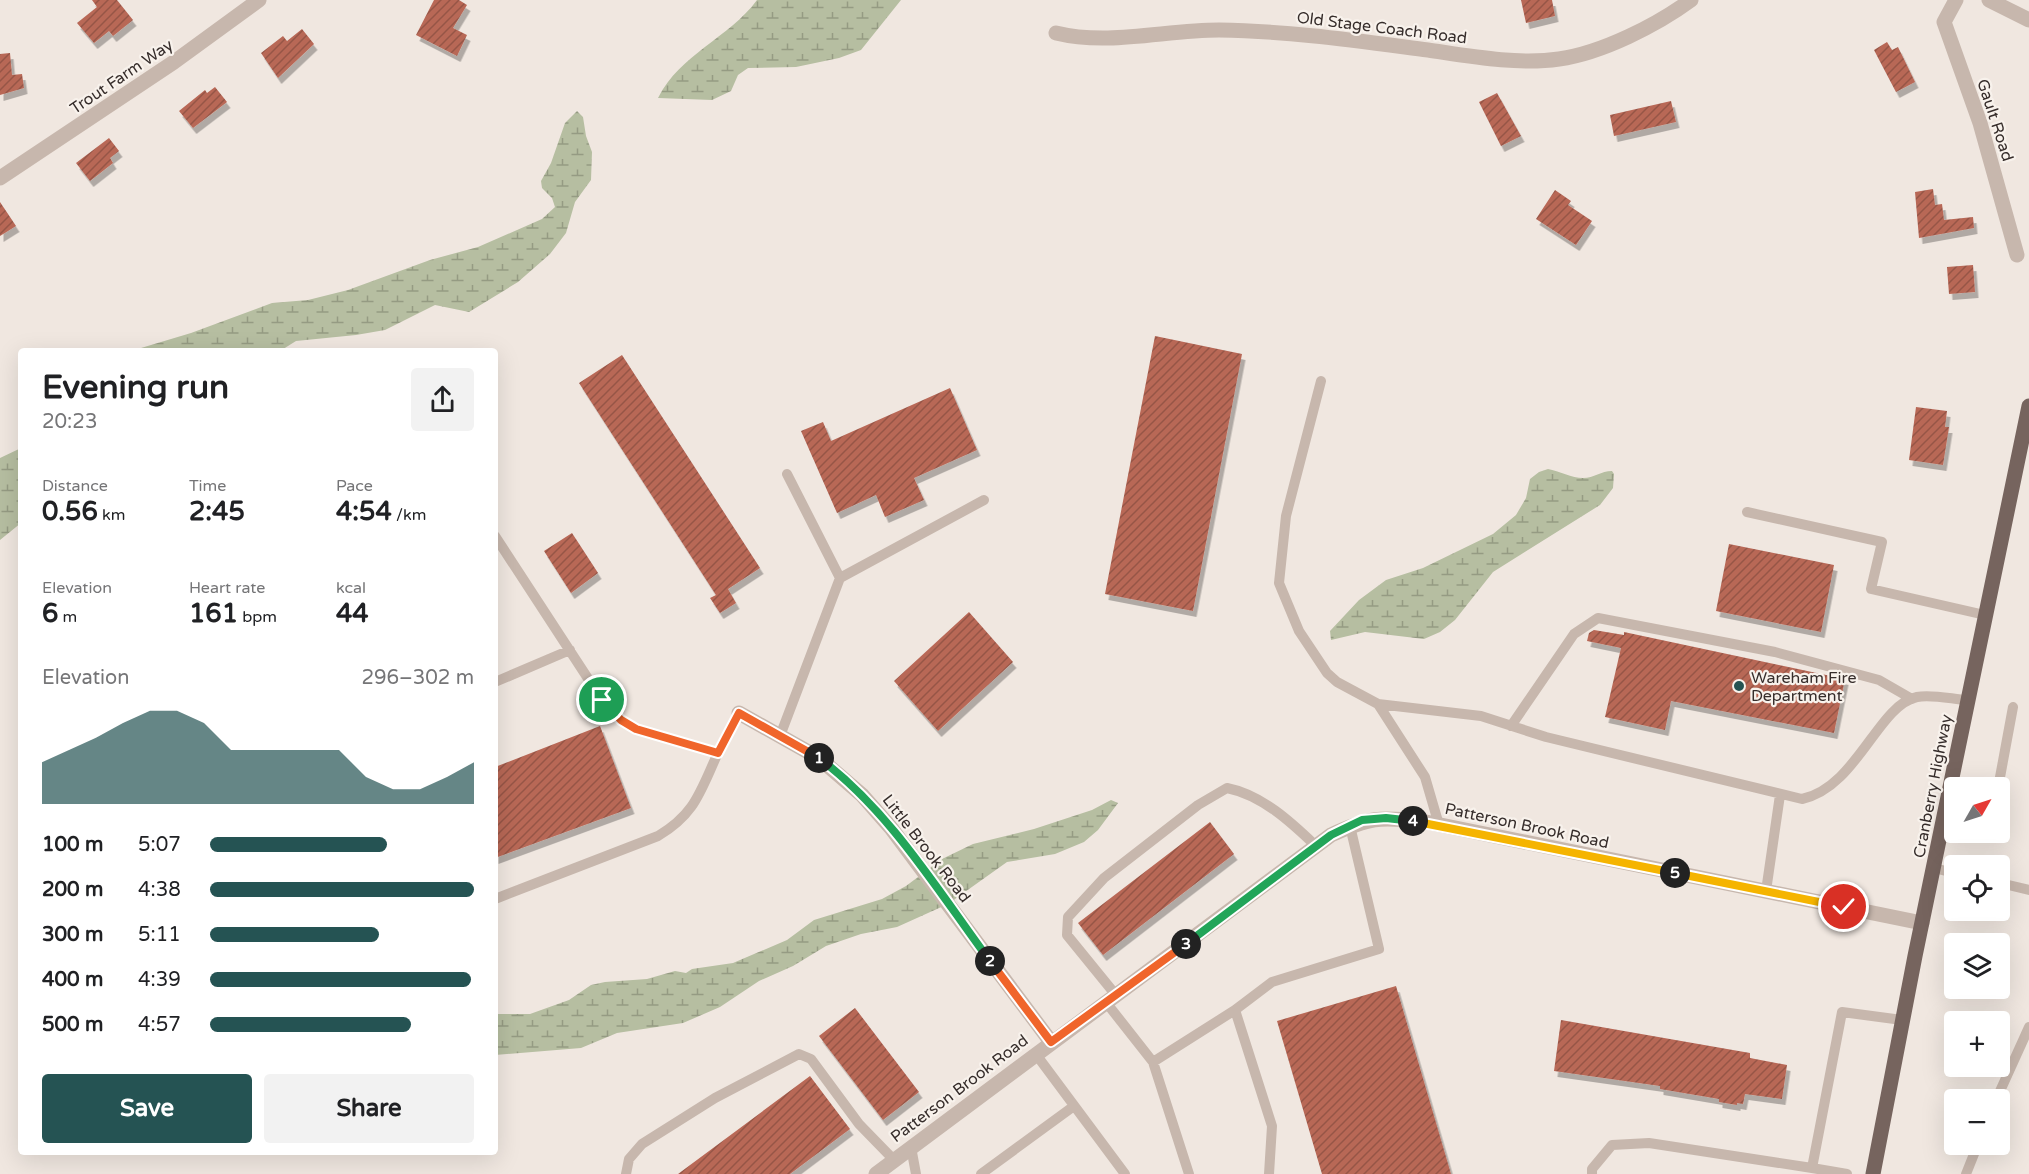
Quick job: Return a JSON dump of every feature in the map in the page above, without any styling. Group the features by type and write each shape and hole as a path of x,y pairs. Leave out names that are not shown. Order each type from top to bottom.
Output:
{"main road":[{"name":"Cranberry Highway","path":"1955,777 1967,700 1985,615 2023,458 2029,406"},
{"name":"Cranberry Highway","path":"1873,1174 1922,922 1944,830"}],"street":[{"name":"Trout Farm Way","path":"0,178 174,62 259,0"},
{"name":"Old Stage Coach Road","path":"1056,33 1072,37 1157,36 1217,30 1277,33 1460,54 1555,59 1575,56 1631,35 1691,0"},
{"name":"Gault Road","path":"1956,0 1944,22 1980,123 2017,255"},
{"path":"1989,0 2029,20"},
{"name":"Little Brook Road","path":"739,713 819,758 862,795 891,828 1051,1042"},
{"name":"Patterson Brook Road","path":"876,1174 1110,997 1177,951 1316,846 1362,820 1386,818 1439,825 1922,922"}],"lane":[{"path":"1322,381 1286,516 1280,583 1299,631 1327,673 1336,682 1378,704 1481,716 1546,737 1802,799 1823,790 1850,768 1898,705 1917,697 1967,700"},
{"path":"787,474 840,578"},
{"path":"780,736 840,578 984,500"},
{"path":"1747,512 1882,542 1871,589 1985,615"},
{"path":"498,541 602,700 621,720 636,729 718,753"},
{"path":"1511,726 1574,634 1598,618 1775,652 1880,680 1912,699"},
{"path":"498,681 570,650"},
{"path":"1378,704 1425,777 1439,825"},
{"path":"2000,777 2013,707"},
{"path":"498,898 658,836 673,827 699,799 718,753 739,713"},
{"path":"1189,1174 1153,1062 1068,934 1068,917 1104,878 1198,805 1227,788 1240,791 1284,816 1316,846"},
{"path":"1766,891 1780,795"},
{"path":"1153,1062 1235,1010 1272,982 1379,949 1350,826"},
{"path":"1934,868 1944,870"},
{"path":"2010,885 2029,890"},
{"path":"1235,1010 1272,1126 1269,1174"},
{"path":"1812,1168 1842,1012 1902,1020"},
{"path":"2001,1089 2029,1027"},
{"path":"1035,1053 1125,1174"},
{"path":"626,1174 629,1159 642,1143 715,1098 799,1054 811,1059 859,1124 894,1160"},
{"path":"981,1174 1074,1106"},
{"path":"1592,1174 1592,1169 1612,1145 1649,1143 1847,1174"},
{"path":"911,1147 916,1174"},
{"path":"1966,1174 1974,1155"}],"green space":[{"path":"757,0 901,0 861,50 839,58 796,67 748,68 738,75 731,91 712,100 658,98 679,69 733,25"},
{"path":"577,111 583,117 586,136 592,152 591,180 575,202 566,233 550,254 518,282 469,312 435,305 385,330 296,341 285,348 141,348 191,333 272,303 308,300 348,290 430,260 478,247 542,219 555,207 552,198 542,188 541,181 551,163 565,123"},
{"path":"18,449 18,525 0,540 0,458"},
{"path":"1548,469 1583,478 1612,471 1614,474 1613,488 1600,505 1493,572 1455,620 1440,632 1424,639 1365,632 1331,640 1330,631 1359,600 1386,580 1423,568 1493,534 1516,515 1526,498 1530,479"},
{"path":"1111,800 1118,803 1098,830 1084,842 1055,854 1007,862 948,904 897,927 861,934 826,946 793,966 759,981 720,1007 683,1023 617,1033 581,1048 498,1055 498,1014 530,1014 569,1000 591,985 647,979 675,971 686,973 692,969 733,963 787,940 814,920 882,899 906,886 942,859 973,844 1034,829 1092,810"}],"building":[{"path":"92,0 117,0 133,20 113,36 109,31 94,43 77,23 97,7"},
{"path":"434,0 459,0 467,5 453,28 467,35 457,56 416,35"},
{"path":"1521,0 1552,0 1555,16 1526,23"},
{"path":"302,29 314,44 278,78 261,53 283,36 287,41"},
{"path":"1887,42 1892,50 1898,47 1915,82 1896,92 1874,50"},
{"path":"10,53 12,75 22,74 24,88 0,95 0,54"},
{"path":"215,87 227,102 193,128 179,111 205,90 207,93"},
{"path":"1497,93 1521,136 1501,146 1479,102"},
{"path":"1671,101 1676,122 1614,136 1610,115"},
{"path":"109,138 119,151 110,158 113,163 90,181 76,163"},
{"path":"1933,189 1935,205 1942,204 1944,220 1973,217 1974,228 1919,238 1915,192"},
{"path":"1555,190 1571,201 1568,205 1592,221 1576,245 1536,219"},
{"path":"0,202 16,226 0,236"},
{"path":"1973,265 1975,292 1949,294 1947,267"},
{"path":"1155,336 1242,354 1193,611 1105,594"},
{"path":"622,355 760,568 728,589 736,603 720,613 710,598 716,595 579,383"},
{"path":"950,388 977,450 914,478 924,500 885,517 876,495 837,513 801,431 823,422 831,441"},
{"path":"1916,407 1947,411 1945,427 1949,427 1943,465 1909,460"},
{"path":"572,533 598,573 571,593 544,551"},
{"path":"1729,544 1834,565 1821,632 1716,611"},
{"path":"969,612 1013,662 938,731 894,681"},
{"path":"1594,630 1624,635 1624,632 1845,679 1834,733 1671,701 1665,730 1605,717 1621,648 1587,641 1589,633"},
{"path":"600,726 631,808 498,857 498,766"},
{"path":"1210,822 1234,854 1103,955 1078,923"},
{"path":"1396,986 1451,1174 1322,1174 1277,1021"},
{"path":"855,1008 919,1092 883,1120 819,1036"},
{"path":"1561,1020 1750,1053 1750,1058 1787,1065 1782,1099 1745,1094 1743,1104 1737,1103 1737,1105 1719,1102 1719,1099 1660,1089 1660,1086 1554,1071"},
{"path":"810,1076 850,1129 790,1174 678,1174"}],"place":[{"name":"Wareham Fire Department","path":"1739,686"}],"route":[{"path":"602,700 621,720 636,729 718,753 739,713 819,758 842,775 891,828 1051,1042 1331,835 1362,820 1386,818 1421,822 1844,907"}]}
